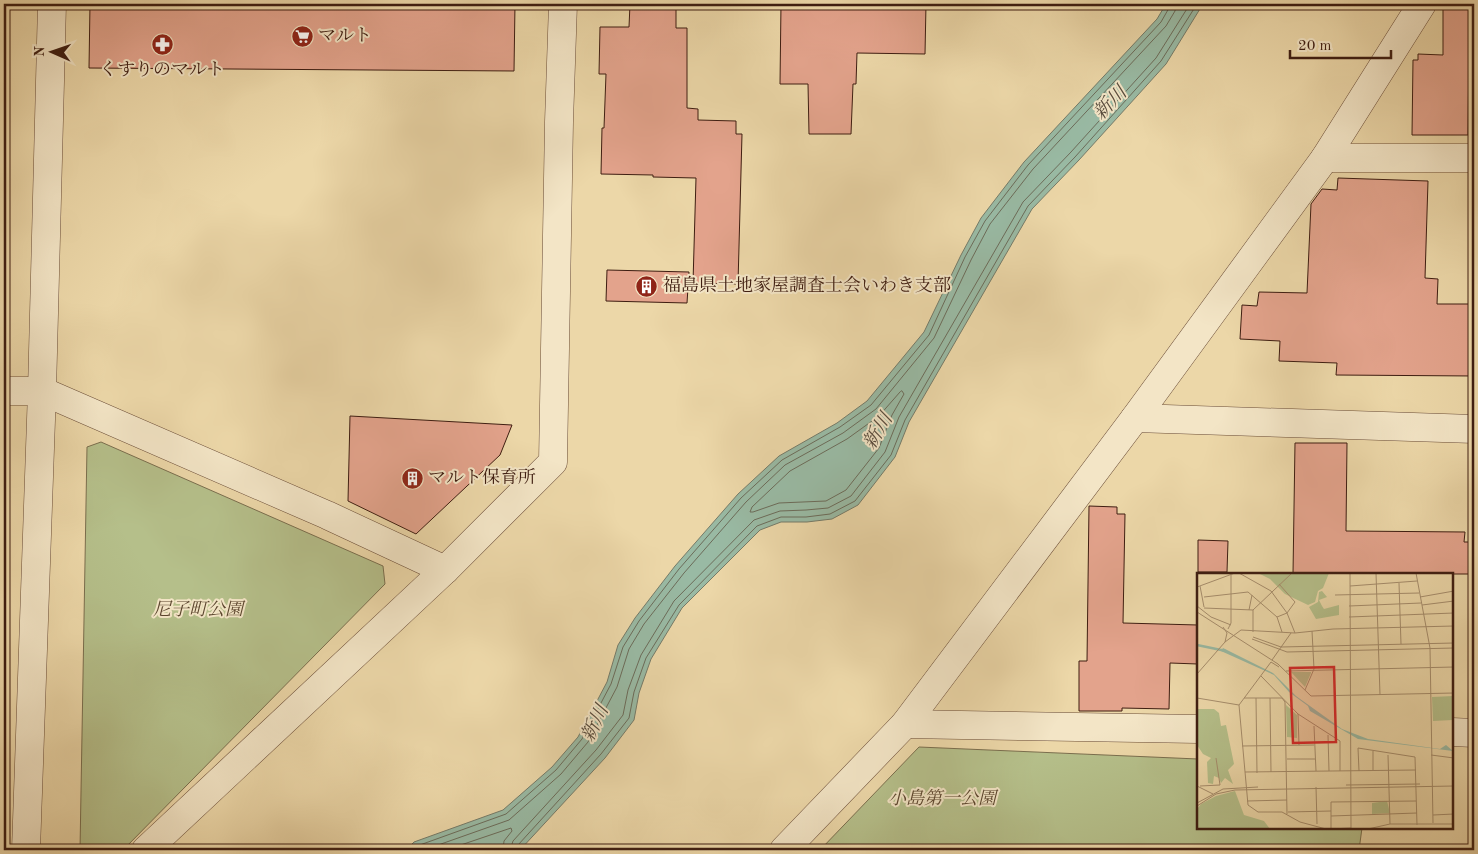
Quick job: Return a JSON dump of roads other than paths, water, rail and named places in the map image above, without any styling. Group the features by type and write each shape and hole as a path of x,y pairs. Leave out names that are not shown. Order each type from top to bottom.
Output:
{"street":[{"path":"26,850 42,391 52,4"},
{"path":"146,850 445,570 553,462 563,4"},
{"path":"784,850 905,724 1135,418 1325,158 1422,4"},
{"path":"1325,158 1474,158"},
{"path":"4,391 42,391 327,515 445,570"},
{"path":"1135,418 1474,429"},
{"path":"905,724 1197,729"},
{"path":"1453,732 1474,733"}],"water":[{"name":"新川","path":"1166,4 1203,4 1166,64 1032,209 909,422 895,457 858,505 832,519 807,522 781,522 760,530 682,608 651,659 639,693 634,720 605,758 520,850 406,850 414,842 503,810 552,767 578,737 607,682 618,645 635,618 675,566 738,494 779,456 837,423 867,401 924,332 981,218 1024,162 1157,19"}],"place":[{"name":"マルト","path":"302,36"},
{"name":"くすりのマルト","path":"162,45"},
{"name":"福島県土地家屋調査士会いわき支部","path":"647,286"},
{"name":"マルト保育所","path":"412,478"}],"park label":[{"name":"尼子町公園","path":"198,610"},
{"name":"小島第一公園","path":"942,799"}]}
